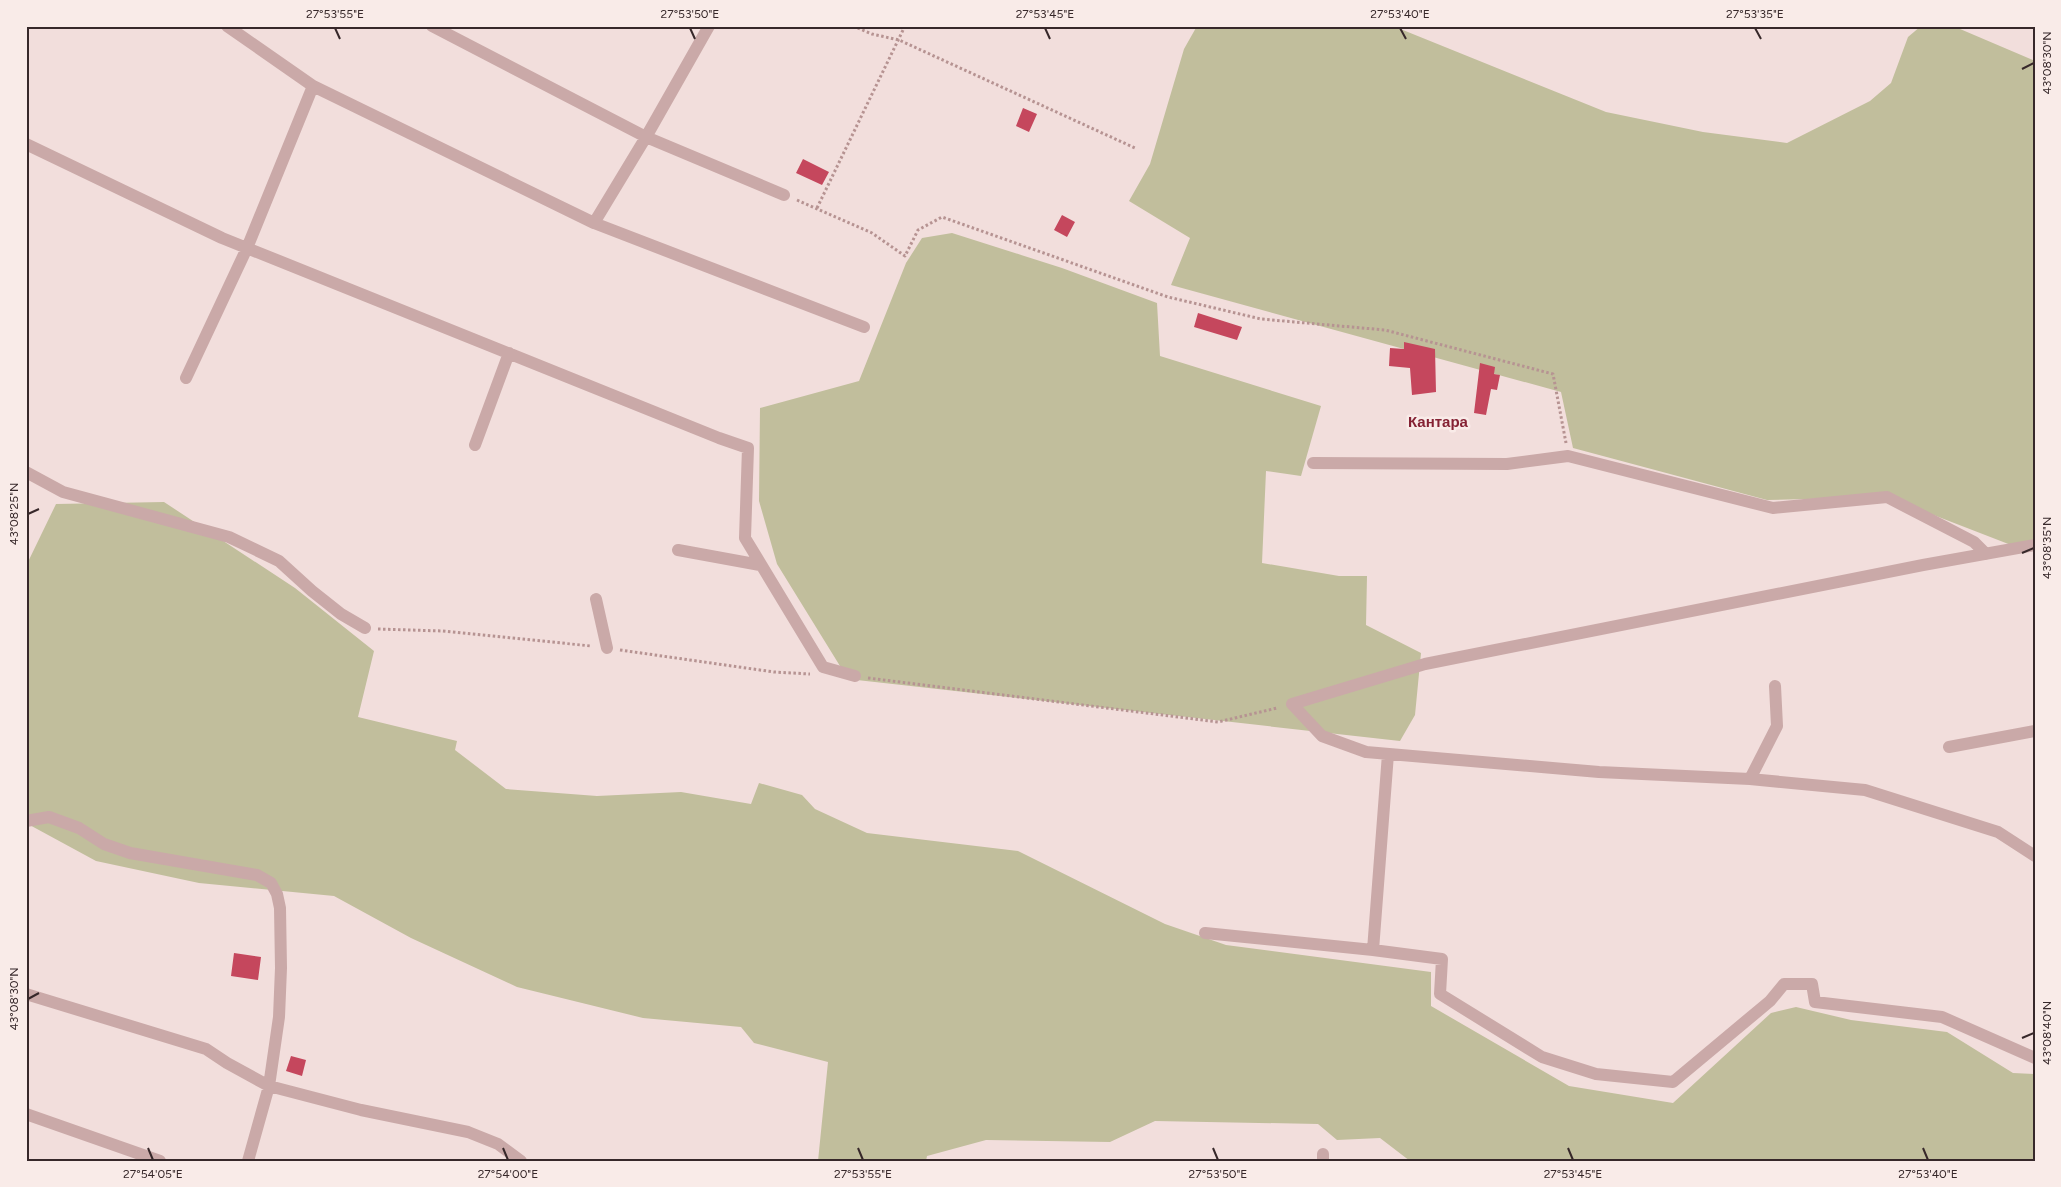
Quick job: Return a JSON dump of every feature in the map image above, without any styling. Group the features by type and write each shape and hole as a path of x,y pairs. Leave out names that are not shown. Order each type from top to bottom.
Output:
{"street":[{"path":"227,26 313,86 594,223 864,327"},
{"path":"432,26 646,137 784,195"},
{"path":"594,223 646,137 708,26"},
{"path":"186,378 247,248 313,86"},
{"path":"26,144 222,238 748,448 745,538 823,667 855,676"},
{"path":"475,445 509,354"},
{"path":"1313,462 1507,464 1568,456 1773,508 1887,497 1974,542 1986,554"},
{"path":"26,472 63,492 229,537 279,561 341,614 364,628"},
{"path":"2035,545 1425,664 1292,704 1322,736 1366,752 1599,772 1750,779 1865,790 1998,832 2035,856"},
{"path":"678,550 760,565"},
{"path":"596,599 607,648"},
{"path":"1750,779 1777,726 1775,686"},
{"path":"1949,747 2035,731"},
{"path":"1373,950 1388,754"},
{"path":"26,821 49,817 79,828 104,844 130,853 257,875 271,883 277,894 280,908 281,968 279,1017 268,1086 248,1161"},
{"path":"1204,933 1442,959 1440,994 1542,1057 1596,1074 1673,1082 1770,1001 1784,984 1812,984 1814,1002 1942,1017 2035,1058"},
{"path":"26,994 206,1050 268,1086 361,1110 468,1132 498,1144 521,1161"},
{"path":"26,1114 160,1161"}],"path":[{"path":"853,26 872,34 899,40 1135,148"},
{"path":"817,208 905,26"},
{"path":"784,195 872,233 905,256 918,230 942,217 1168,297 1261,319 1385,330 1553,374 1568,456"}],"shaded area":[{"path":"1197,26 1393,26 1606,112 1703,132 1787,143 1870,101 1891,83 1908,37 1921,26 1953,26 2035,61 2035,540 2011,545 1887,497 1767,500 1573,448 1561,392 1171,285 1190,238 1129,201 1150,164 1184,49"},
{"path":"952,233 1062,268 1157,303 1160,356 1321,406 1301,476 1266,471 1262,563 1339,576 1367,576 1366,625 1421,653 1415,715 1400,741 848,679 777,564 759,501 760,408 859,381 906,263 922,238"},
{"path":"164,502 295,588 374,651 358,717 457,741 455,750 506,789 597,796 681,792 751,804 759,783 802,795 815,809 867,833 1018,851 1165,924 1226,945 1431,972 1431,1006 1569,1086 1673,1103 1771,1013 1796,1007 1851,1020 1947,1032 2013,1073 2035,1074 2035,1161 1410,1161 1380,1138 1337,1140 1318,1124 1155,1121 1110,1142 986,1140 927,1156 926,1161 818,1161 828,1062 754,1043 741,1027 643,1018 517,987 411,938 334,896 199,883 96,861 26,823 26,566 56,504"}],"building":[{"path":"1023,108 1037,114 1029,132 1016,126"},
{"path":"803,159 829,172 822,185 796,173"},
{"path":"1062,215 1075,222 1067,237 1054,230"},
{"path":"1198,313 1242,327 1237,340 1194,327"},
{"path":"1404,342 1435,349 1436,392 1412,395 1410,368 1389,366 1390,348 1404,349"},
{"path":"1480,363 1495,367 1494,374 1500,375 1497,390 1491,389 1486,415 1474,413"},
{"path":"234,953 261,957 258,980 231,976"},
{"path":"291,1056 306,1060 302,1076 286,1071"}],"district":[{"name":"Кантара","path":"1438,422"}]}
